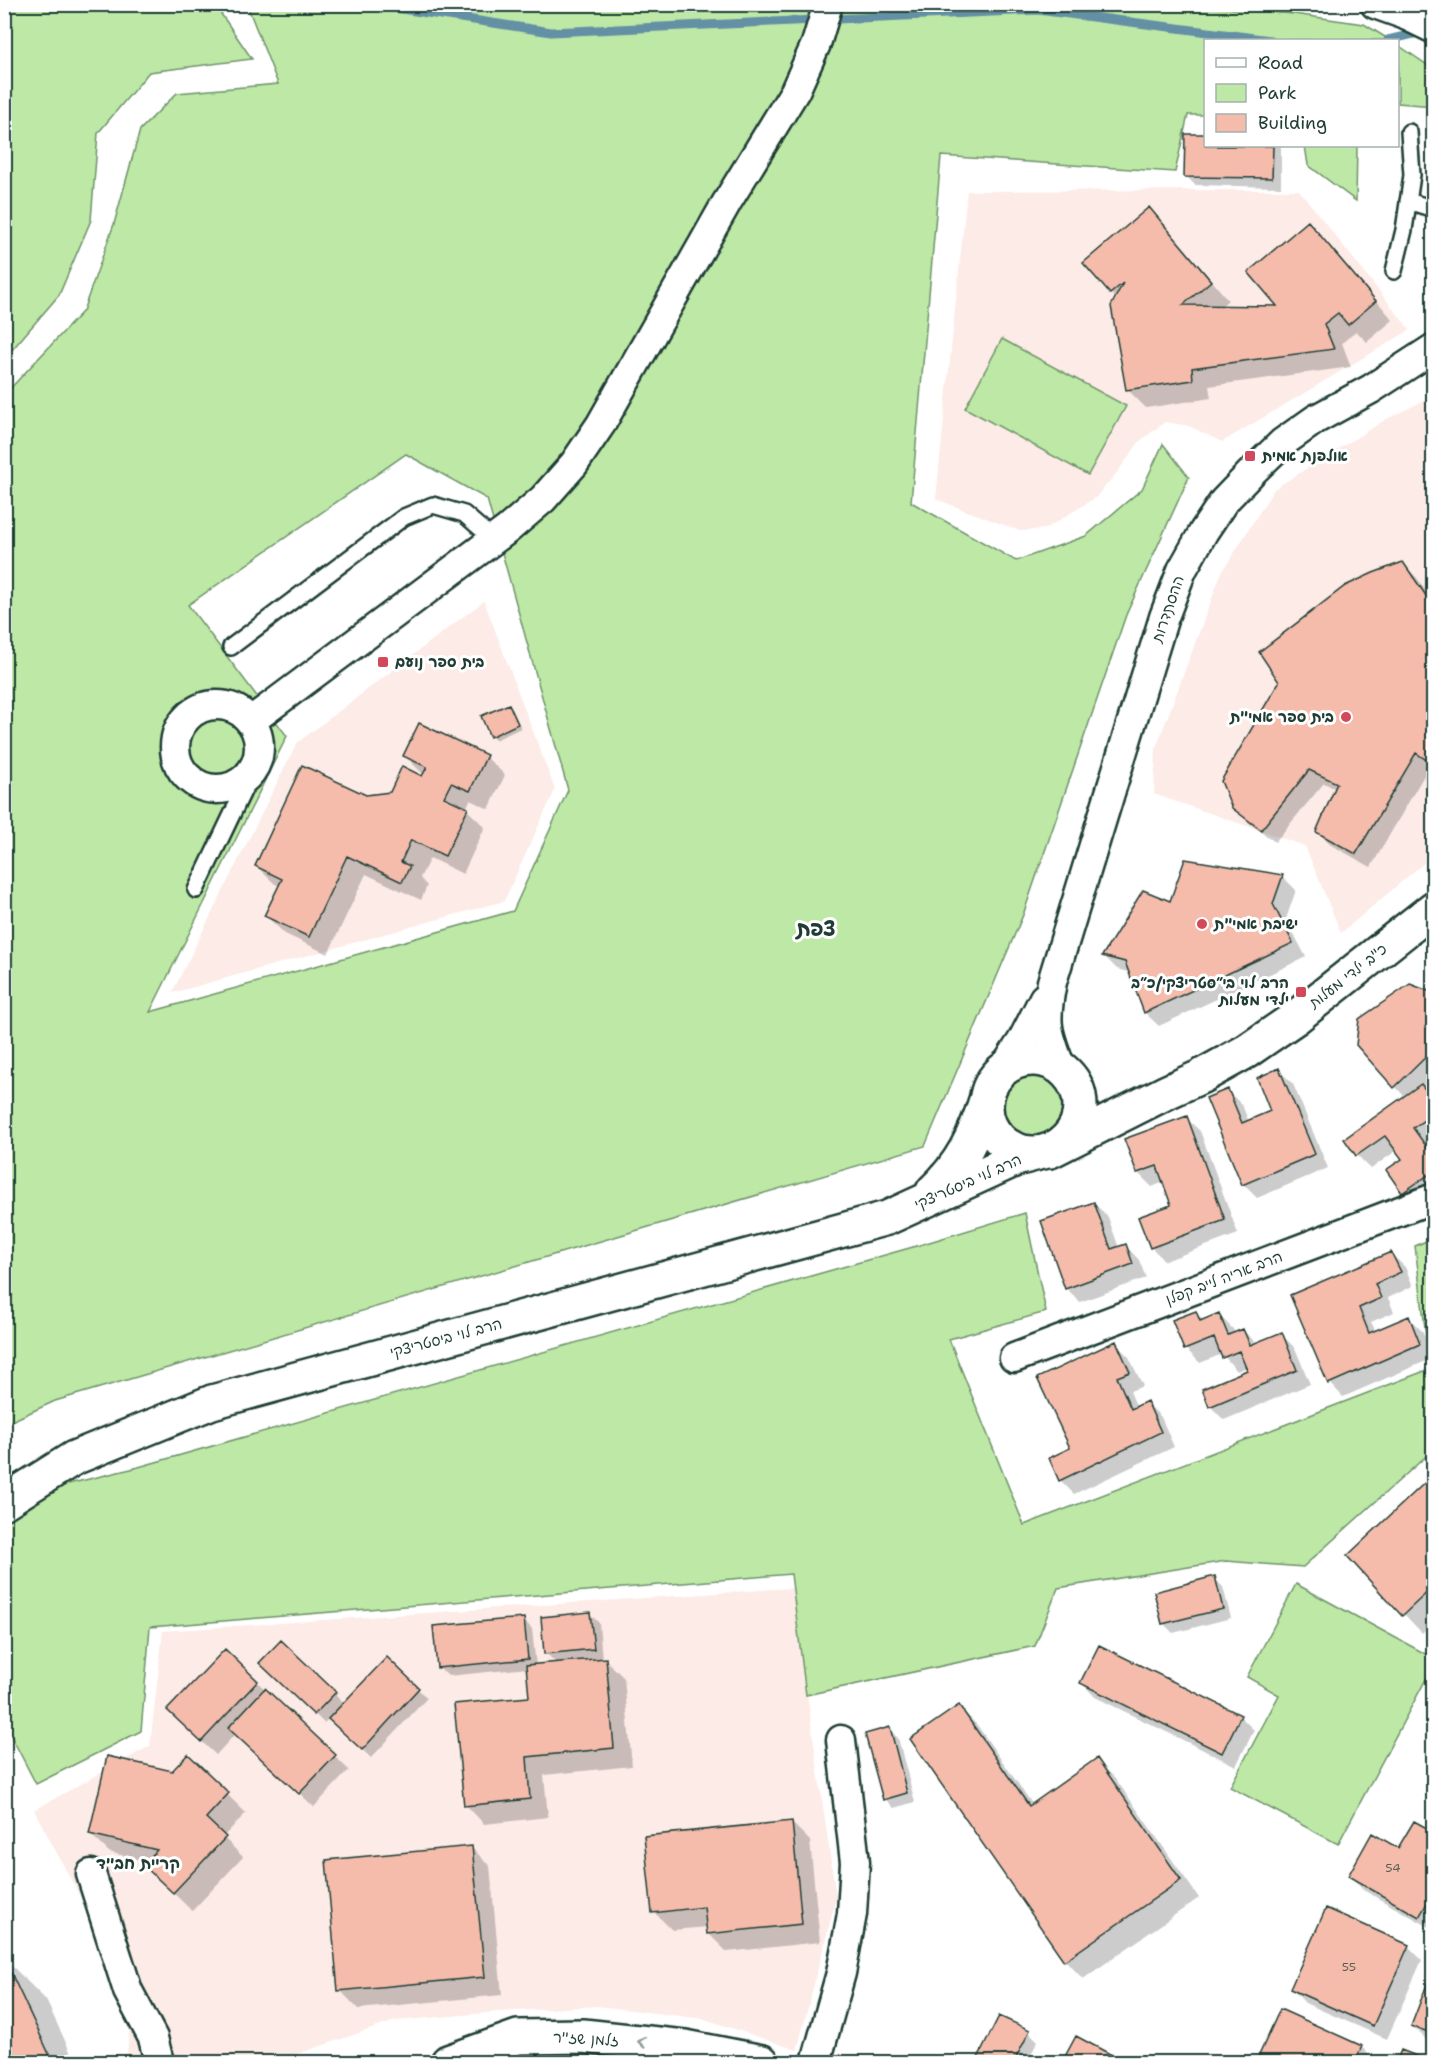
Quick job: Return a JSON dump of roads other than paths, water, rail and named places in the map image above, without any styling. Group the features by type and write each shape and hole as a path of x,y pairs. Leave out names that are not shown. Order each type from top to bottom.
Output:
{"street":[{"path":"251,721 493,539 543,499 574,464 602,424 727,202 795,91 813,54 828,4"},
{"path":"1375,4 1434,29"},
{"name":"ההסתדרות","path":"1069,1080 1047,1030 1046,1013 1057,965 1164,617 1182,570 1224,501 1282,443 1316,419 1371,389 1430,349"},
{"path":"213,704 228,705 241,711 258,733 260,747 257,762 238,784 224,789 210,788 196,783 185,774 177,761 176,741 180,727 189,715 202,707 213,704"},
{"name":"כ\"ב ילדי מעלות","path":"1042,1152 1200,1077 1238,1056 1286,1024 1434,908"},
{"name":"ההסתדרות","path":"1004,1070 1040,1008 1057,965"},
{"name":"כ\"ב ילדי מעלות","path":"1004,1070 1018,1062 1045,1061 1069,1080 1114,1101 1134,1101 1167,1092"},
{"name":"הרב לוי ביסטריצקי","path":"902,1212 930,1194 958,1164 977,1130 992,1082 1004,1070"},
{"path":"987,1098 987,1120 1002,1143 1016,1150 1042,1152 1063,1142 1077,1124 1080,1108 1069,1080"},
{"name":"הרב לוי ביסטריצקי","path":"4,1502 74,1458 212,1402 887,1218 1016,1159 1042,1152"},
{"name":"הרב אריה לייב קפלן","path":"1014,1359 1434,1198"},
{"path":"816,2062 841,1973 852,1914 855,1862 841,1740"},
{"path":"90,1874 129,1991 153,2038 159,2062"},
{"name":"זלמן שז\"ר","path":"448,2062 518,2037 583,2036 686,2047 762,2062"}],"lane":[{"path":"1394,271 1404,230 1412,175 1409,132"},
{"path":"1408,201 1434,209"},
{"path":"231,647 404,516 433,505 464,514 493,539"},
{"path":"196,890 257,762"}],"waterway":[{"path":"369,4 551,32 1038,10 1262,39"},
{"path":"1392,39 1422,32"}],"place":[{"name":"אולפנת אמית","path":"1250,456"},
{"name":"בית ספר נועם","path":"383,662"},
{"name":"בית ספר אמי\"ת","path":"1346,717"},
{"name":"ישיבת אמי\"ת","path":"1202,924"},
{"name":"הרב לוי בי״סטריצקי/כ״ב ילדי מעלות","path":"1301,992"}],"district":[{"name":"צפת","path":"816,929"},
{"name":"קריית חב\"ד","path":"138,1863"}]}
